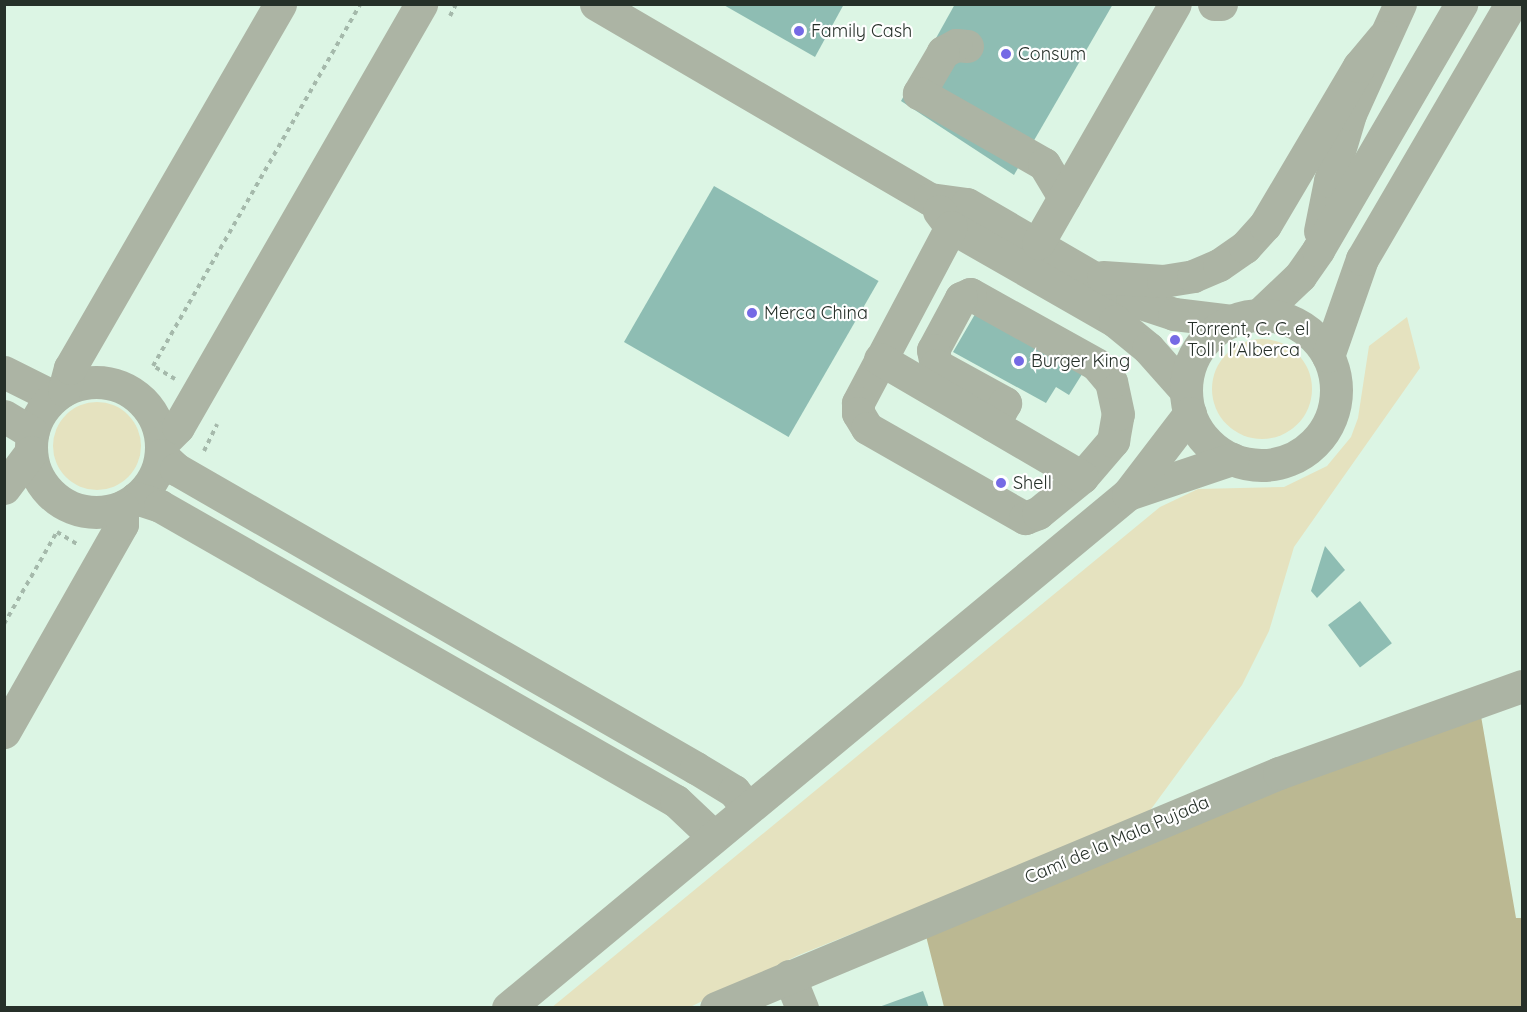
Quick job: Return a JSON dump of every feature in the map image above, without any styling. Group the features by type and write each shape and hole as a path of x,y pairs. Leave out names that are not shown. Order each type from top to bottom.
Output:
{"street":[{"path":"4,488 31,442 40,413 59,393 70,368 280,4"},
{"path":"4,416 31,442 36,472 46,490 62,503 82,511 102,512 129,502 148,486 161,450 178,428 421,4"},
{"path":"596,4 930,199 967,204 1095,276 1132,300 1174,314 1245,318 1299,325 1316,339 1328,356 1336,378 1336,401 1329,423 1316,442 1298,456 1277,464 1254,465 1232,459 1199,432 1188,402 1148,348 1115,321 951,227 930,199"},
{"path":"1038,243 1175,4"},
{"path":"1214,4 1221,4"},
{"path":"1318,250 1330,181 1350,114 1383,37 1400,4"},
{"path":"508,1008 1128,494 1188,402 1189,369 1199,349 1213,333 1245,318 1300,276 1318,250 1461,4"},
{"path":"1328,356 1362,259 1511,4"},
{"path":"1095,276 1163,281 1193,276 1220,265 1245,247 1265,225 1359,66 1383,37"},
{"path":"968,46 956,45 944,52 919,93 1044,164 1064,197"},
{"path":"1044,164 1088,156"},
{"path":"951,227 858,403 861,422 1025,518 1035,514 1082,477 1113,441 1118,414 1111,382 1096,364 970,294 961,298 933,350 936,365 1005,403 993,425"},
{"path":"880,359 1082,477"},
{"path":"4,372 59,393 100,382 127,390 149,409 161,450 176,469 696,768 734,791 747,808"},
{"path":"1128,494 1232,459"},
{"path":"4,732 122,524 129,502"},
{"path":"129,502 160,506 666,795 703,824 713,836"},
{"path":"1035,514 1064,548"},
{"name":"Camí de la Mala Pujada","path":"716,1008 1279,773 1522,686"},
{"path":"789,976 802,1008"}],"shaded area":[{"path":"1407,317 1420,368 1294,547 1269,631 1242,685 1146,816 799,955 690,1007 551,1008 1160,507 1198,489 1284,487 1327,466 1351,437 1358,418 1369,346"},
{"path":"1262,339 1281,343 1298,353 1308,370 1312,389 1308,408 1298,425 1281,435 1262,439 1243,435 1226,425 1216,408 1212,389 1216,370 1226,353 1243,343"},
{"path":"97,402 114,405 128,415 138,429 141,446 138,463 128,477 114,487 97,490 80,487 66,477 56,463 53,446 56,429 66,415 80,405"},
{"path":"1481,716 1516,918 1522,918 1522,1007 944,1007 926,936 1059,871"}],"building":[{"name":"Family Cash","path":"722,4 844,4 815,57"},
{"name":"Consum","path":"955,4 1113,4 1014,175 901,101"},
{"name":"Merca China","path":"714,186 879,281 789,437 624,342"},
{"name":"Burger King","path":"978,309 1084,371 1069,395 1056,387 1046,403 953,352"},
{"path":"1325,546 1345,570 1317,598 1311,591"},
{"path":"1360,601 1392,643 1360,667 1328,625"},
{"path":"923,991 929,1008 879,1008 879,1007"}],"place":[{"name":"Family Cash","path":"799,31"},
{"name":"Consum","path":"1006,54"},
{"name":"Merca China","path":"752,313"},
{"name":"Torrent, C. C. el Toll i l'Alberca","path":"1175,340"},
{"name":"Burger King","path":"1019,361"},
{"name":"Shell","path":"1001,483"}]}
